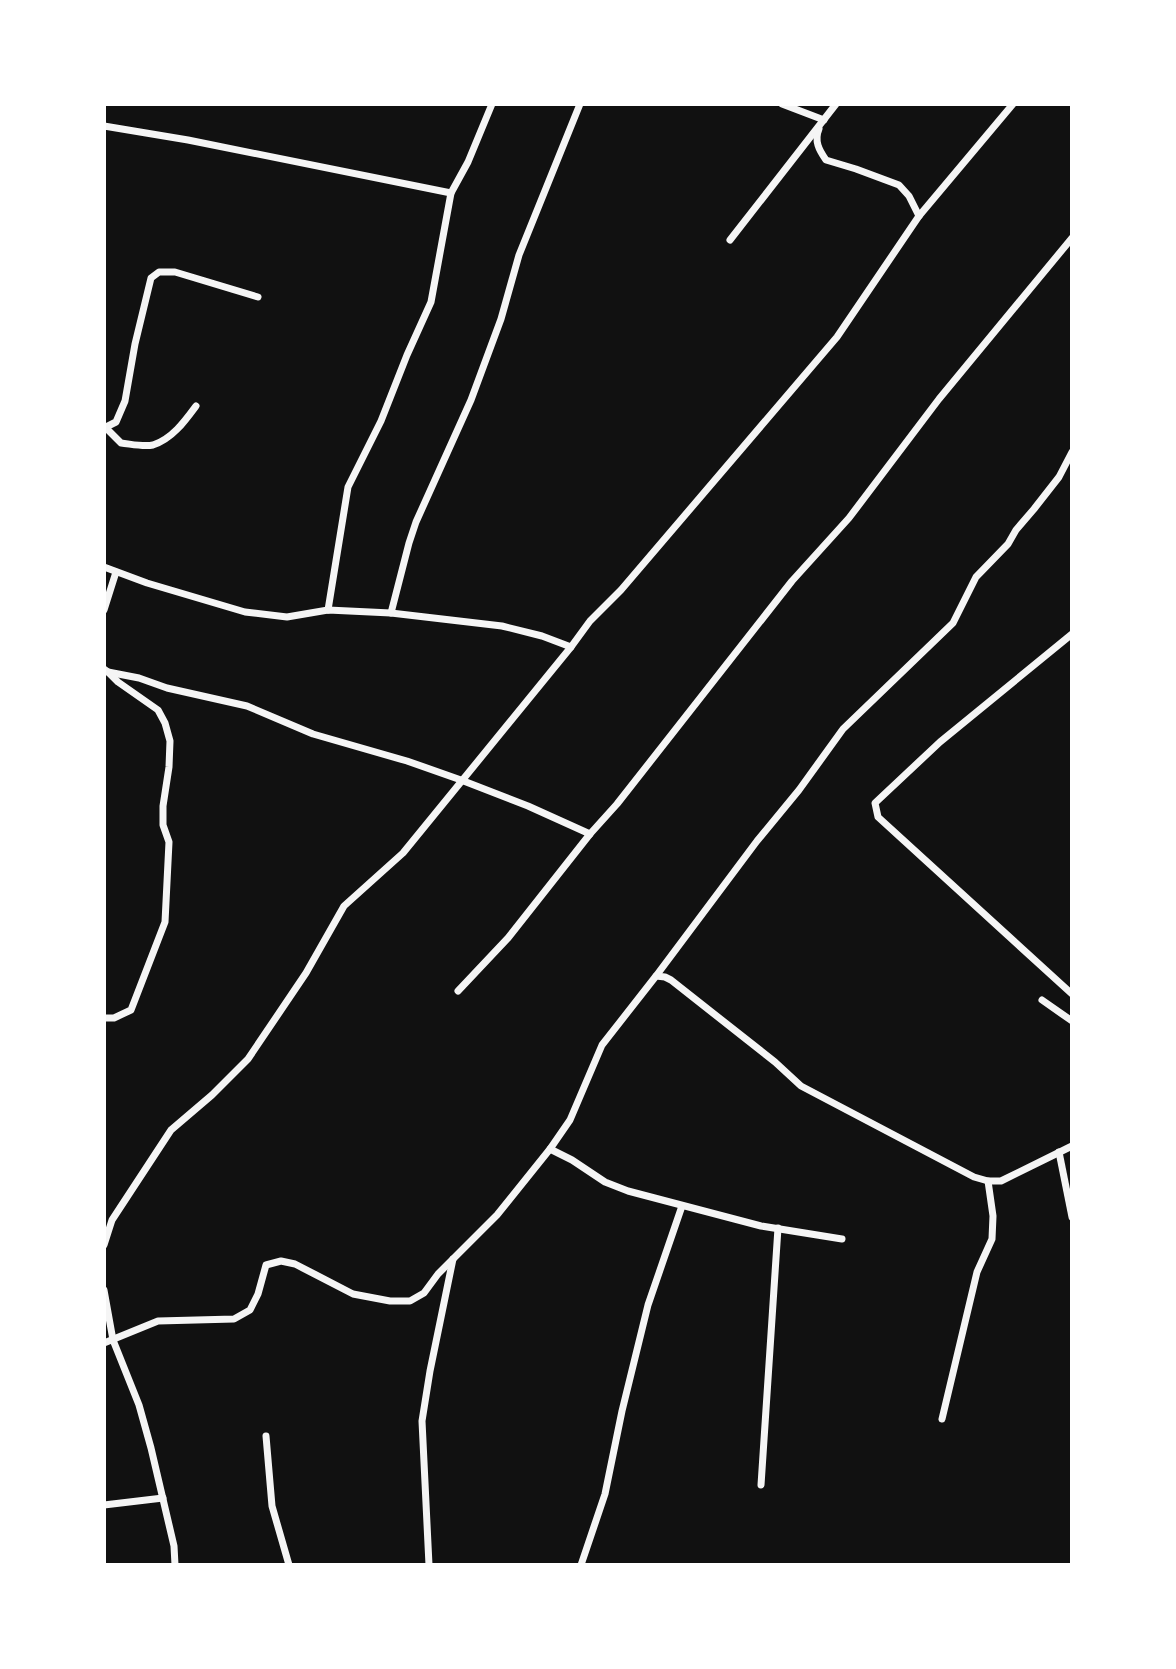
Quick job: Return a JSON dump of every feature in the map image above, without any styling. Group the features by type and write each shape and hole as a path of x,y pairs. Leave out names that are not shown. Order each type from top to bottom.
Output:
{"street":[{"path":"328,610 348,487 381,421 431,302 451,193 468,162 492,104"},
{"path":"391,613 416,522 471,400 501,319 519,255 580,104"},
{"path":"782,104 824,120"},
{"path":"730,240 836,104"},
{"path":"104,1245 112,1220 171,1130 248,1059 306,973 344,906 403,853 590,621 621,590 837,337 919,216 1013,104"},
{"path":"824,120 818,133 818,148 826,160 899,185 909,196 919,216"},
{"path":"104,126 451,193"},
{"path":"458,991 508,938 792,581 849,518 939,399 1072,238"},
{"path":"196,406 176,430 153,445 121,443 105,428 116,422 125,401 151,278 159,272 175,272 258,297"},
{"path":"104,1343 158,1321 234,1319 250,1310 266,1265 281,1261 295,1264 353,1294 390,1301 410,1301 424,1293 438,1274 497,1215 550,1149 570,1120 602,1045 843,729 953,623 976,577 1008,544 1059,477 1072,452"},
{"path":"104,567 245,612 287,617 328,610 391,613 502,626 571,647"},
{"path":"104,610 116,572"},
{"path":"1072,634 940,742 875,803 878,817 1072,994"},
{"path":"106,671 247,706 313,734 461,780 590,834"},
{"path":"104,1018 114,1018 131,1010 165,922 169,842 163,825 163,806 170,741 158,710 106,671"},
{"path":"656,976 671,980 801,1086 974,1177 1001,1181 1072,1146"},
{"path":"1042,1000 1072,1021"},
{"path":"550,1149 605,1182 628,1191 750,1224 842,1239"},
{"path":"1059,1152 1072,1217"},
{"path":"942,1419 977,1272 992,1239 993,1216 988,1181"},
{"path":"581,1565 605,1494 648,1305 682,1206"},
{"path":"761,1485 778,1228"},
{"path":"429,1565 422,1421 435,1341 454,1257"},
{"path":"104,1290 113,1340 139,1405 174,1546 175,1565"},
{"path":"266,1436 272,1506 289,1565"},
{"path":"104,1505 163,1498"}]}
